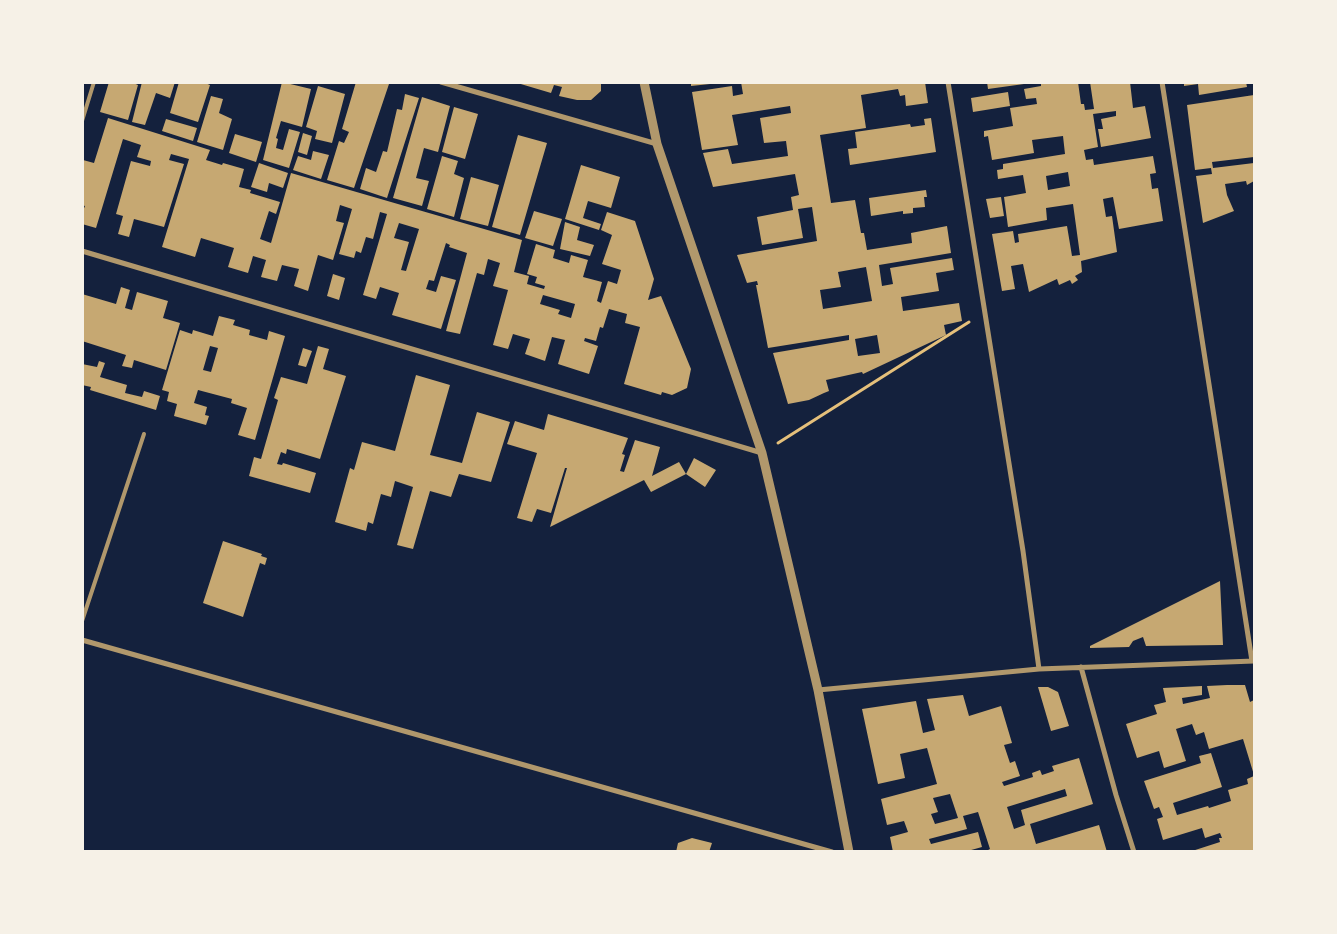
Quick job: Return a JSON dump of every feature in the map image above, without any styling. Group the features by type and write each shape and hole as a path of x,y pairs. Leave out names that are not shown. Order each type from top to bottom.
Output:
{"street":[{"path":"441,82 656,144"},
{"path":"644,82 656,144 762,453 818,690 849,852"},
{"path":"948,82 1023,551 1039,669"},
{"path":"818,690 1039,669 1253,661 1162,82"},
{"path":"82,251 762,453"},
{"path":"82,640 832,852"},
{"path":"1081,667 1116,795 1134,852"}],"lane":[{"path":"82,121 94,82"},
{"path":"82,621 144,434"}],"path":[{"path":"762,453 984,312"}],"building":[{"path":"109,82 131,82 138,85 128,120 100,112"},
{"path":"142,82 175,82 170,98 156,93 145,125 132,122"},
{"path":"179,82 203,82 210,85 198,122 170,113"},
{"path":"282,82 311,89 302,127 281,121 276,138 278,139 276,148 283,150 289,129 300,132 289,168 263,160"},
{"path":"356,82 383,82 389,84 354,188 327,180 339,141 344,143 349,132 342,129"},
{"path":"514,82 601,82 601,91 591,100 577,100 559,96 562,87 554,85 551,93"},
{"path":"691,82 710,82 710,84 691,86"},
{"path":"741,82 925,82 928,103 906,106 905,95 900,96 898,89 861,95 866,128 820,135 831,203 855,200 861,233 864,233 867,250 912,243 911,233 947,226 951,253 879,265 882,286 893,284 890,268 952,258 954,270 936,273 939,291 901,297 903,311 959,303 962,321 944,325 946,335 863,374 862,372 826,380 829,391 809,400 788,404 773,353 849,340 849,335 768,348 756,285 758,285 757,281 747,283 737,255 817,241 812,207 798,209 803,238 762,245 757,217 793,210 791,197 799,195 795,174 713,187 703,153 728,149 732,164 788,156 786,141 764,143 760,118 791,113 790,106 732,115 738,145 702,150 692,92 732,86 733,96 743,94","holes":["866,267 872,301 823,309 820,290 841,287 838,272","877,335 880,353 858,356 855,339"]},
{"path":"987,82 1024,82 1024,84 988,89"},
{"path":"1041,82 1078,82 1081,104 1084,104 1085,110 1094,109 1090,82 1130,82 1133,108 1145,106 1151,138 1101,147 1098,129 1103,129 1101,119 1116,116 1116,111 1093,114 1098,147 1084,150 1086,160 1093,159 1094,165 1153,156 1156,173 1150,174 1152,189 1158,188 1163,221 1119,229 1113,197 1103,199 1106,217 1112,216 1117,252 1081,261 1082,272 1075,276 1078,280 1072,284 1070,280 1059,285 1057,279 1029,292 1023,264 1011,266 1015,289 1002,291 992,234 1013,231 1015,243 1019,242 1018,234 1067,226 1072,256 1080,255 1073,204 1046,208 1047,220 1008,227 1004,197 1026,193 1023,175 998,179 997,170 1003,169 1003,164 1065,154 1063,136 1032,140 1034,153 992,160 988,136 984,137 984,131 1013,126 1010,108 1037,104 1036,98 1026,99 1024,89 1041,86","holes":["1068,172 1070,186 1048,190 1046,176"]},
{"path":"1184,82 1246,82 1247,87 1199,95 1198,84 1184,86"},
{"path":"318,86 345,94 332,143 315,139 317,131 306,127"},
{"path":"1008,92 1010,106 973,112 971,98"},
{"path":"405,94 419,98 387,198 360,189 366,168 376,172 383,151 387,152 397,109 402,110"},
{"path":"1254,95 1254,157 1212,162 1213,168 1254,163 1254,181 1247,185 1246,181 1225,184 1227,195 1234,211 1203,223 1196,176 1212,174 1211,168 1195,170 1187,105"},
{"path":"211,96 223,99 219,113 232,119 223,150 197,142"},
{"path":"422,97 450,106 438,152 424,148 416,178 429,181 422,206 393,198"},
{"path":"454,107 478,114 465,159 442,152"},
{"path":"108,118 210,150 206,160 244,169 239,187 251,190 250,193 280,202 276,214 269,211 260,239 271,243 291,173 522,240 514,272 529,276 527,284 544,289 545,286 535,283 537,277 527,274 536,244 555,250 553,258 569,263 571,255 588,260 583,277 602,282 597,301 601,303 608,281 617,284 621,270 602,264 612,235 601,230 607,212 635,221 654,279 648,300 661,296 691,369 687,388 672,395 662,392 661,395 624,384 640,327 625,323 627,314 609,309 603,328 600,327 596,341 585,338 584,341 598,346 589,374 558,364 565,340 552,337 545,361 525,354 530,339 513,334 508,349 493,345 508,290 493,286 500,263 488,259 484,275 477,273 460,334 446,331 467,253 449,247 450,245 446,243 434,281 429,280 426,289 436,292 441,276 456,280 441,329 392,315 399,293 380,287 376,299 363,295 387,214 380,212 373,239 366,237 361,253 356,251 354,258 339,254 352,209 340,205 336,221 344,223 333,260 318,255 308,291 294,286 299,269 282,265 277,281 261,277 266,260 253,256 248,273 228,267 234,248 201,238 195,257 162,247 189,159 171,154 169,160 184,164 164,227 134,219 129,237 118,234 123,216 116,214 131,161 150,166 151,161 137,157 141,145 123,139 96,228 82,224 82,213 85,206 82,205 82,163 83,160 94,163","holes":["399,223 419,229 406,271 401,270 409,242 394,238","543,295 575,304 571,318 558,314 560,310 540,304"]},
{"path":"931,118 936,152 850,165 848,149 857,148 855,132 910,124 911,127 925,125 924,119"},
{"path":"166,119 197,128 193,141 162,131"},
{"path":"303,133 312,136 307,155 298,152"},
{"path":"235,134 262,142 256,162 229,153"},
{"path":"518,135 547,143 520,235 492,227"},
{"path":"313,151 329,155 321,179 293,170 298,156 311,160"},
{"path":"442,156 458,161 454,174 464,178 454,217 427,209"},
{"path":"259,163 288,173 283,188 269,183 267,192 251,187"},
{"path":"581,165 620,177 611,208 588,201 583,218 601,224 599,230 565,219"},
{"path":"471,177 499,185 488,226 460,219"},
{"path":"926,190 927,197 924,197 925,207 913,208 913,213 903,214 903,211 871,216 869,198"},
{"path":"1001,197 1004,216 990,218 986,199"},
{"path":"534,211 562,219 553,246 525,238"},
{"path":"565,222 580,227 577,240 594,245 590,256 560,249"},
{"path":"333,274 345,278 339,300 327,296"},
{"path":"121,287 130,290 125,308 132,310 137,292 168,301 163,318 180,323 166,370 134,360 132,368 122,366 126,355 82,341 82,294 116,304"},
{"path":"219,316 235,320 233,325 250,330 249,335 267,340 269,331 285,336 255,440 238,435 247,408 231,403 232,399 198,390 194,403 207,407 205,415 209,416 206,425 174,416 177,404 167,401 169,392 162,390 180,330 192,334 193,330 213,336","holes":["210,346 218,348 211,372 203,370"]},
{"path":"318,346 329,349 323,369 346,376 320,459 287,449 286,454 281,452 277,464 282,465 283,463 316,473 310,493 249,476 254,457 261,459 278,400 274,398 281,377 307,384"},
{"path":"303,348 312,351 306,367 298,365"},
{"path":"99,361 105,363 100,377 127,385 125,393 142,397 144,391 160,396 156,410 90,390 91,387 82,385 82,364 97,367"},
{"path":"416,375 450,385 430,455 462,463 477,412 510,422 491,482 459,474 451,497 430,491 413,549 397,545 413,487 395,481 391,497 381,494 373,524 368,522 366,531 335,522 350,468 354,470 362,442 395,451"},
{"path":"548,414 628,438 622,454 625,455 620,471 624,472 635,440 660,447 652,476 679,462 686,474 651,492 644,480 550,527 567,468 565,468 551,513 537,509 532,522 517,518 537,453 507,444 515,421 544,430"},
{"path":"694,458 716,470 705,487 686,474"},
{"path":"223,541 262,554 261,556 267,558 265,565 260,563 243,617 203,603"},
{"path":"1220,581 1223,645 1146,646 1143,637 1133,641 1129,647 1090,648 1090,646"},
{"path":"1245,685 1250,702 1254,700 1254,775 1243,739 1209,749 1204,732 1196,735 1192,724 1176,729 1186,761 1164,768 1159,751 1137,758 1126,724 1157,714 1154,705 1166,702 1163,688 1202,686 1202,695 1182,698 1183,704 1210,698 1207,686"},
{"path":"1038,687 1048,687 1058,692 1069,726 1051,731"},
{"path":"963,695 969,716 1001,706 1012,743 1004,745 1010,763 1015,761 1020,776 1002,782 1004,786 1033,777 1032,773 1040,770 1042,775 1054,771 1052,766 1079,758 1093,804 1030,824 1036,844 1099,825 1107,852 984,852 990,849 978,812 963,816 967,829 929,839 931,844 978,832 982,847 964,852 893,852 890,837 908,832 904,821 887,825 881,799 937,784 927,748 900,754 905,778 878,784 862,709 916,701 923,733 935,730 927,699","holes":["1065,789 1067,796 1021,810 1025,825 1014,829 1007,807","950,794 958,818 935,824 931,814 938,812 933,798"]},
{"path":"1211,753 1222,787 1173,803 1177,815 1231,801 1228,790 1248,784 1247,779 1254,776 1254,852 1189,852 1220,842 1219,838 1222,838 1220,833 1205,838 1202,828 1163,840 1157,819 1163,817 1159,807 1154,809 1144,781 1201,763 1199,756"},
{"path":"692,838 712,843 709,852 676,852 678,843"}]}
